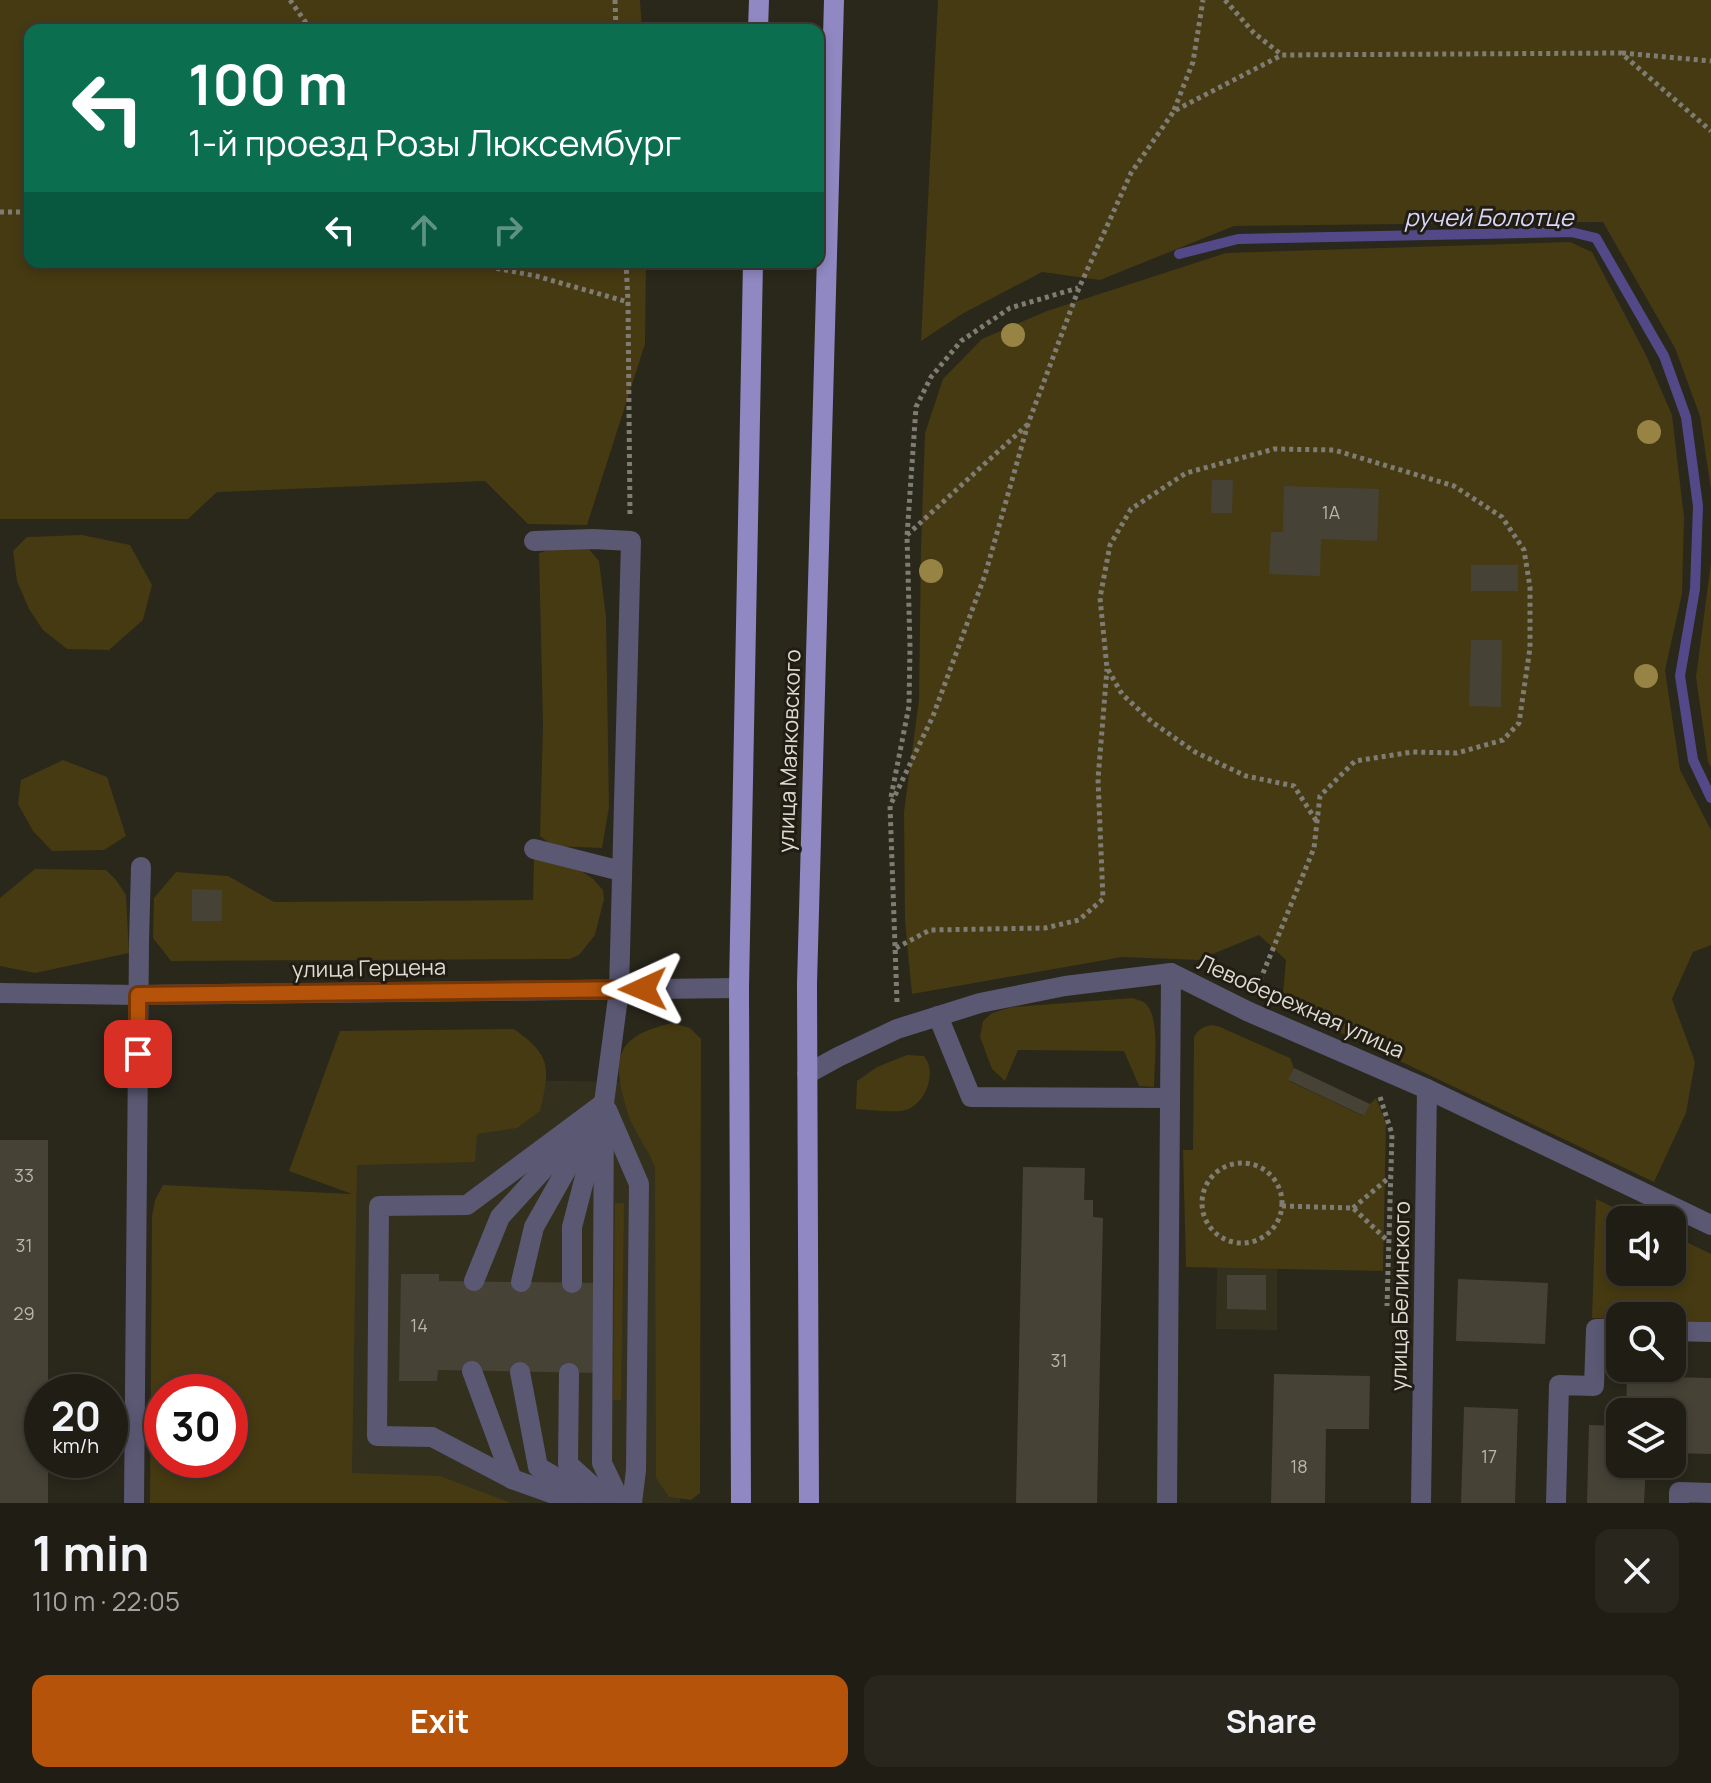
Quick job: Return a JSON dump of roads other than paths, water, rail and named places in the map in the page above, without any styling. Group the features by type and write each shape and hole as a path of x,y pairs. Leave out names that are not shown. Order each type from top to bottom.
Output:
{"main road":[{"path":"758,24 759,0"},
{"name":"улица Маяковского","path":"809,1503 807,984 834,0"},
{"name":"улица Маяковского","path":"741,1503 739,988 753,268"}],"street":[{"path":"534,541 631,541 619,990 604,1103 572,1227 572,1283"},
{"path":"534,849 621,871"},
{"path":"134,1503 141,867"},
{"name":"Левобережная улица","path":"807,1074 897,1029 980,1003 1065,986 1171,973 1247,1011 1427,1089 1711,1225"},
{"path":"1167,1503 1171,973"},
{"name":"улица Герцена","path":"0,993 138,995 739,988"},
{"path":"938,1016 971,1097 1170,1098"},
{"name":"улица Белинского","path":"1421,1503 1427,1089"},
{"path":"474,1281 500,1217 604,1103"},
{"path":"521,1282 534,1227 604,1103"},
{"path":"579,1503 512,1479 432,1437 377,1436 379,1206 467,1205 604,1103"},
{"path":"604,1103 602,1463 621,1503"},
{"path":"604,1103 639,1184 636,1470 632,1503"},
{"path":"1556,1503 1559,1385 1594,1386 1596,1329 1606,1329"},
{"path":"1686,1331 1711,1332"},
{"path":"472,1371 512,1479"},
{"path":"520,1372 538,1467 600,1503"},
{"path":"569,1373 568,1464 611,1503"},
{"path":"1679,1503 1679,1492 1711,1493"}],"waterway":[{"name":"ручей Болотце","path":"1179,254 1238,239 1571,232 1596,238 1664,356 1686,417 1698,506 1695,589 1680,676 1693,760 1711,798"}]}
